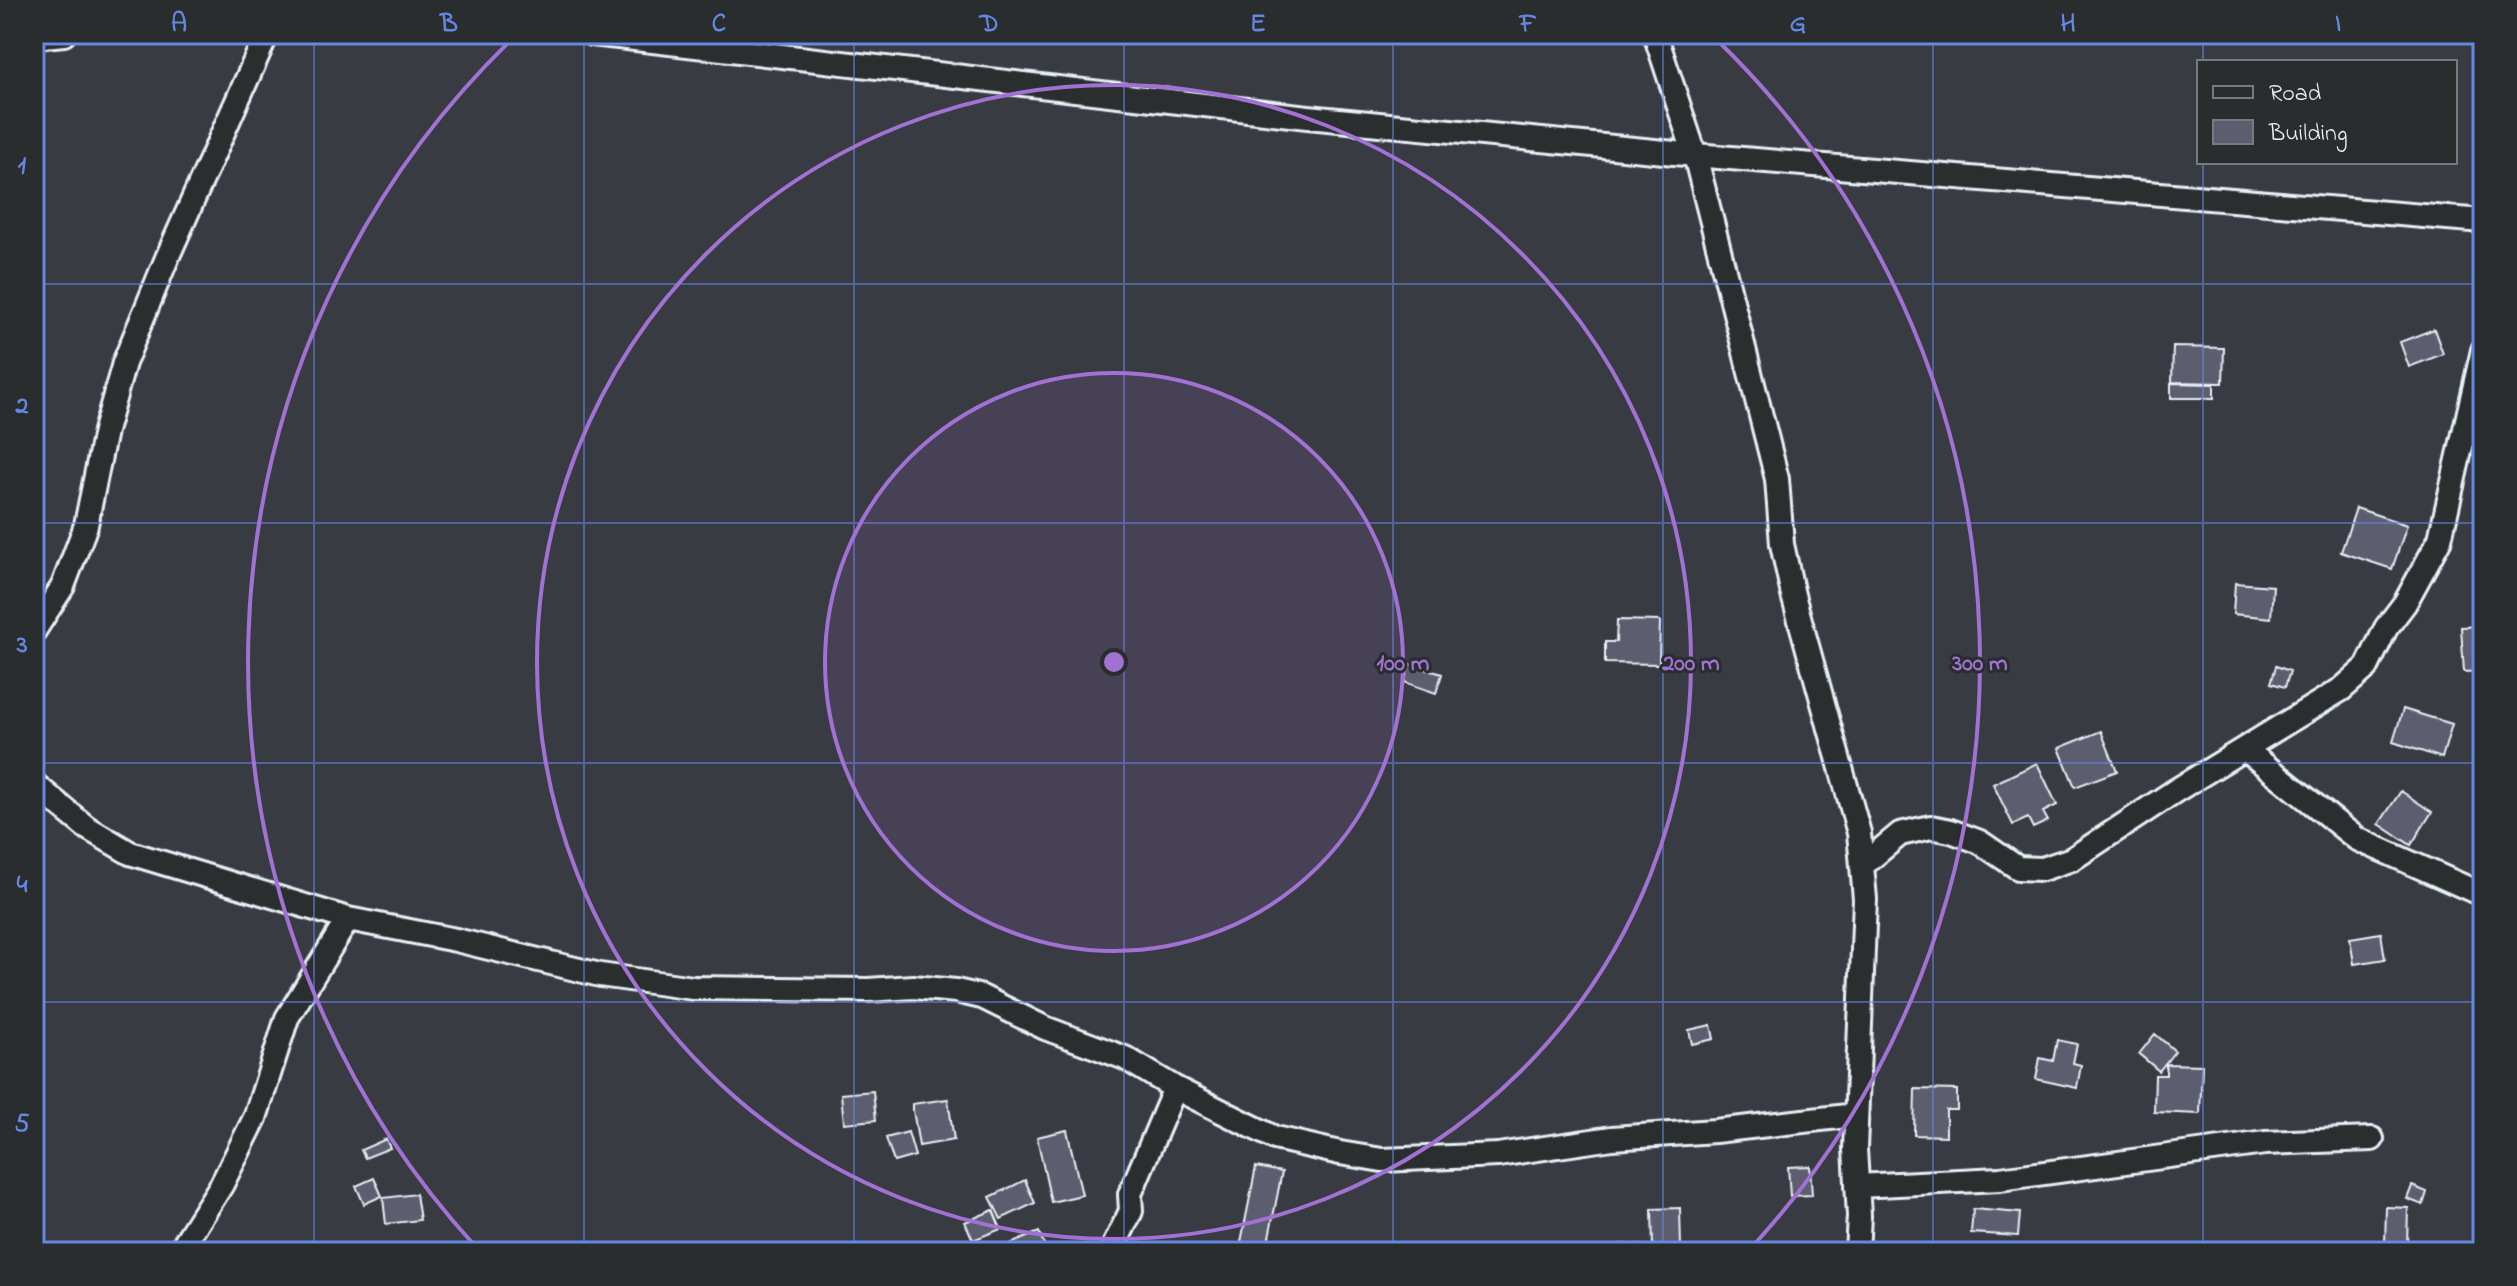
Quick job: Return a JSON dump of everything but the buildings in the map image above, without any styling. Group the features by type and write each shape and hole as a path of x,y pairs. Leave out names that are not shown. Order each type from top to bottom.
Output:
{"street":[{"path":"34,37 64,34"},
{"path":"34,631 63,586 86,525 105,431 124,363 167,258 267,34"},
{"path":"592,34 1308,117 1695,155 2483,221"},
{"path":"1655,34 1695,155 1777,479 1782,544 1793,595 1859,833 1865,899 1856,1115 1857,1252"},
{"path":"1864,864 1900,834 1931,827 1980,842 2018,868 2042,869 2072,859 2175,791 2342,689 2367,667 2386,628 2405,603 2440,539 2483,350"},
{"path":"2246,750 2357,839 2483,895"},
{"path":"34,784 86,827 130,853 348,919 456,940 600,975 693,988 868,990 913,987 982,997 1045,1028 1125,1058 1175,1088 1275,1138 1382,1160 1498,1155 1612,1138 1715,1131 1856,1115"},
{"path":"179,1252 222,1184 255,1118 287,1018 348,919"},
{"path":"1111,1252 1131,1211 1130,1194 1175,1088"},
{"path":"1857,1186 2000,1179 2265,1143 2372,1139"}]}
